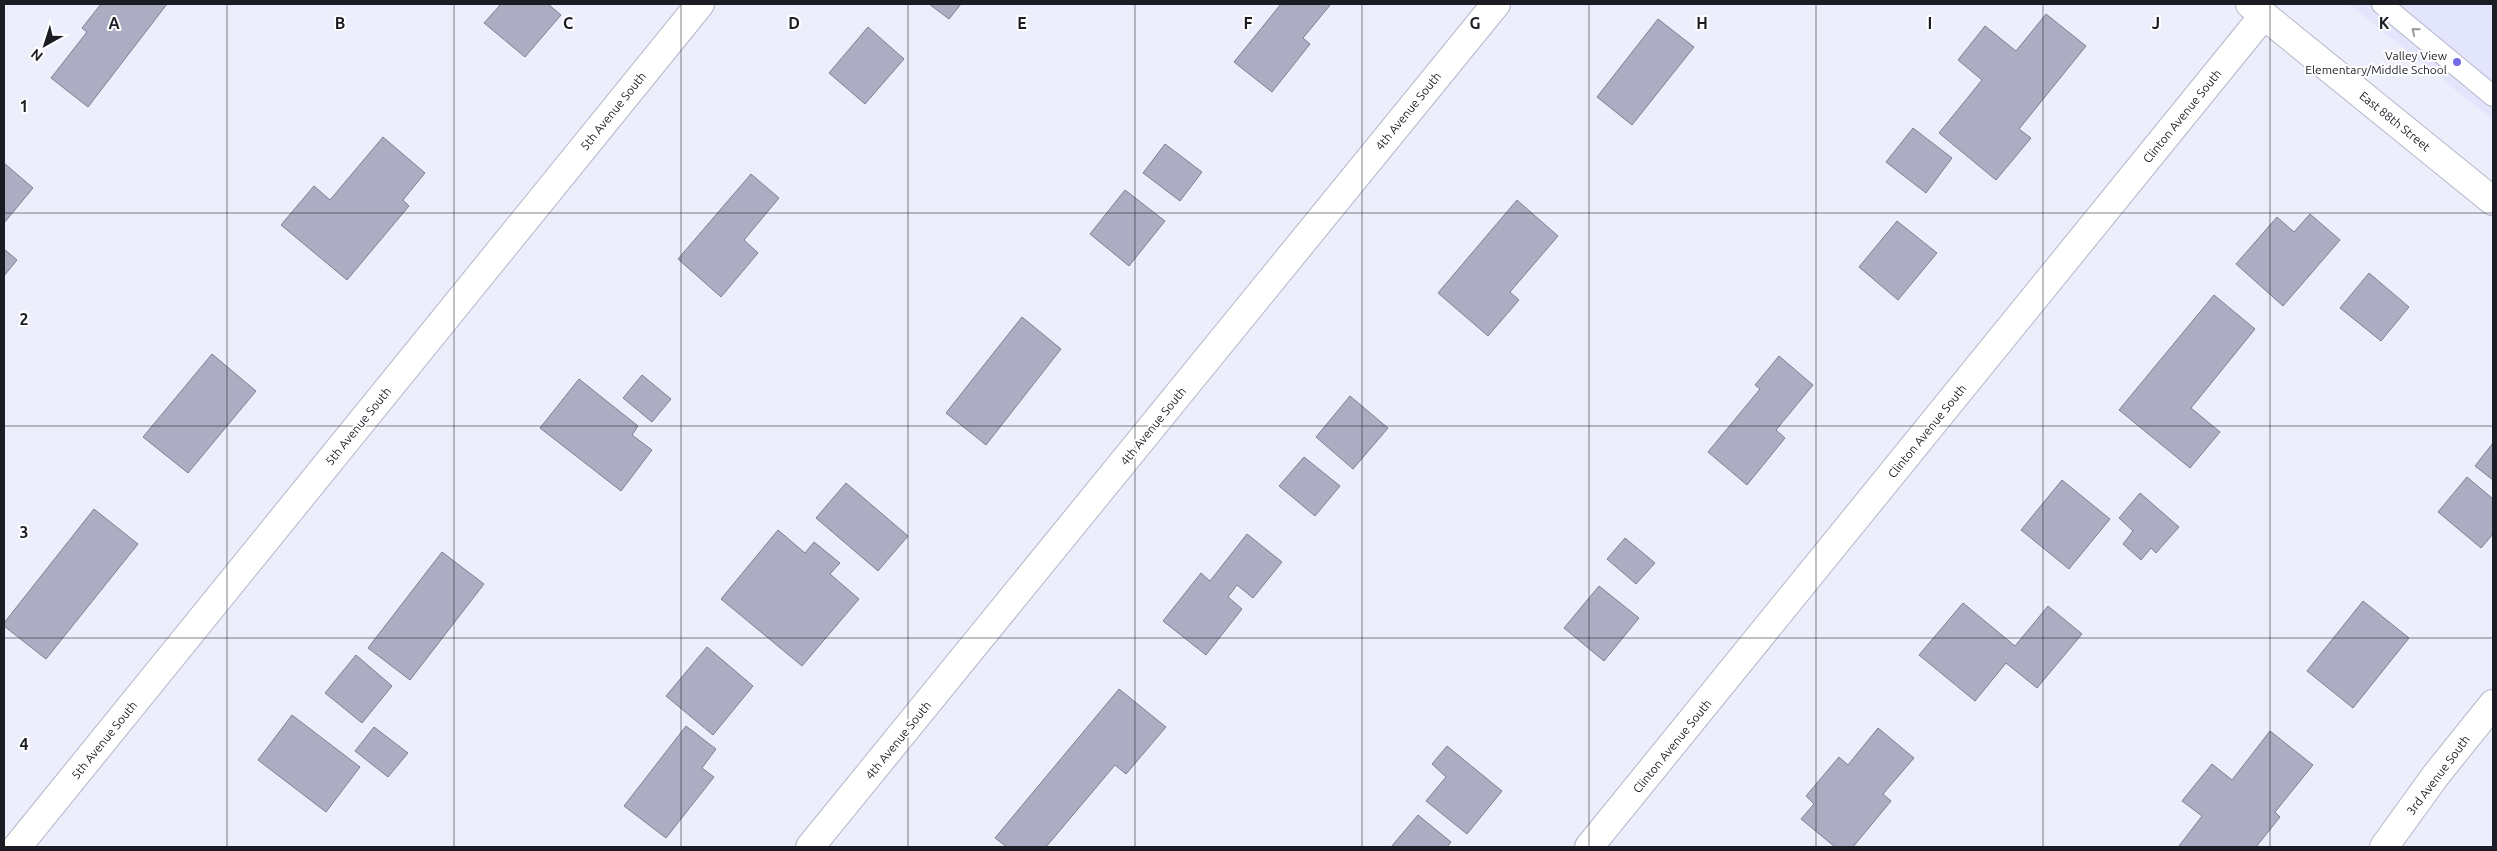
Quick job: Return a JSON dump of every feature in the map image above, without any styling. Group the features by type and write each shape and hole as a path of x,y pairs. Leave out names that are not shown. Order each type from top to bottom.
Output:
{"street":[{"name":"5th Avenue South","path":"17,847 700,4"},
{"name":"4th Avenue South","path":"810,847 1496,4"},
{"name":"East 88th Street","path":"2257,9 2493,201"},
{"name":"Clinton Avenue South","path":"1589,847 2257,9"},
{"name":"3rd Avenue South","path":"2384,847 2436,775 2493,704"}],"lane":[{"path":"2382,4 2493,96"}],"shaded area":[{"name":"Valley View Elementary/Middle School","path":"2349,4 2493,4 2493,120"}],"building":[{"path":"101,4 167,4 88,107 51,78 87,32 82,28"},
{"path":"501,4 548,4 561,15 525,57 484,23"},
{"path":"929,4 961,4 949,19"},
{"path":"1281,4 1331,4 1303,38 1310,44 1272,92 1234,62"},
{"path":"2046,14 2086,46 2019,129 2031,138 1996,180 1939,133 1982,80 1958,60 1985,26 2016,51"},
{"path":"1658,19 1694,47 1632,125 1597,97"},
{"path":"868,27 904,59 865,104 829,73"},
{"path":"1913,128 1952,158 1926,193 1886,162"},
{"path":"383,137 425,173 403,200 409,206 347,280 281,225 314,186 330,200"},
{"path":"1165,144 1202,172 1180,201 1143,173"},
{"path":"4,163 33,188 4,223"},
{"path":"751,174 779,198 744,240 758,253 721,297 678,259"},
{"path":"1125,190 1165,221 1129,266 1090,234"},
{"path":"1517,200 1558,236 1510,292 1519,300 1488,336 1438,293"},
{"path":"2310,214 2340,240 2283,306 2236,264 2277,217 2294,232"},
{"path":"1897,221 1937,253 1898,300 1859,267"},
{"path":"4,249 17,260 4,276"},
{"path":"2369,273 2409,307 2381,341 2340,308"},
{"path":"2214,295 2255,329 2191,408 2220,432 2190,468 2119,410"},
{"path":"1022,317 1061,349 986,445 946,413"},
{"path":"212,354 256,391 188,473 143,437"},
{"path":"1779,356 1813,385 1776,430 1785,438 1747,485 1708,452 1760,389 1755,385"},
{"path":"642,375 671,399 652,422 623,398"},
{"path":"579,379 638,426 632,435 652,450 621,491 540,428"},
{"path":"1350,396 1388,428 1353,469 1316,437"},
{"path":"2493,443 2493,480 2475,466"},
{"path":"1304,457 1340,486 1315,516 1279,486"},
{"path":"2467,477 2493,499 2493,534 2481,548 2438,512"},
{"path":"2062,480 2110,519 2069,569 2021,530"},
{"path":"846,483 908,536 878,571 816,518"},
{"path":"2140,493 2179,527 2156,553 2151,548 2141,560 2123,544 2133,531 2119,518"},
{"path":"94,509 138,544 46,659 4,626 4,623"},
{"path":"778,530 805,553 814,542 840,563 830,574 859,599 802,666 721,599"},
{"path":"1247,534 1282,562 1253,598 1237,585 1228,597 1242,609 1206,655 1163,621 1201,573 1210,581"},
{"path":"1625,538 1655,563 1636,584 1607,559"},
{"path":"442,552 484,584 410,680 368,648"},
{"path":"1599,586 1639,618 1604,661 1564,628"},
{"path":"2363,601 2409,638 2353,708 2307,671"},
{"path":"1963,603 2015,646 2048,606 2082,634 2037,688 2006,663 1975,701 1919,655"},
{"path":"707,647 753,686 713,735 666,696"},
{"path":"356,655 392,686 362,723 325,693"},
{"path":"1119,689 1166,727 1126,774 1115,765 1046,847 1007,847 995,838"},
{"path":"292,715 360,767 326,812 258,760"},
{"path":"686,726 716,749 702,768 714,777 666,838 624,806"},
{"path":"374,727 408,753 388,777 355,751"},
{"path":"1878,728 1914,758 1883,794 1891,801 1853,847 1835,847 1801,819 1814,804 1806,796 1839,757 1848,765"},
{"path":"2270,731 2313,765 2275,812 2280,817 2256,847 2179,846 2202,816 2182,801 2212,764 2232,780"},
{"path":"1447,746 1502,791 1467,834 1426,801 1446,777 1432,764"},
{"path":"1418,815 1451,842 1447,847 1391,847"}],"place":[{"name":"Valley View Elementary/Middle School","path":"2457,62"}]}
